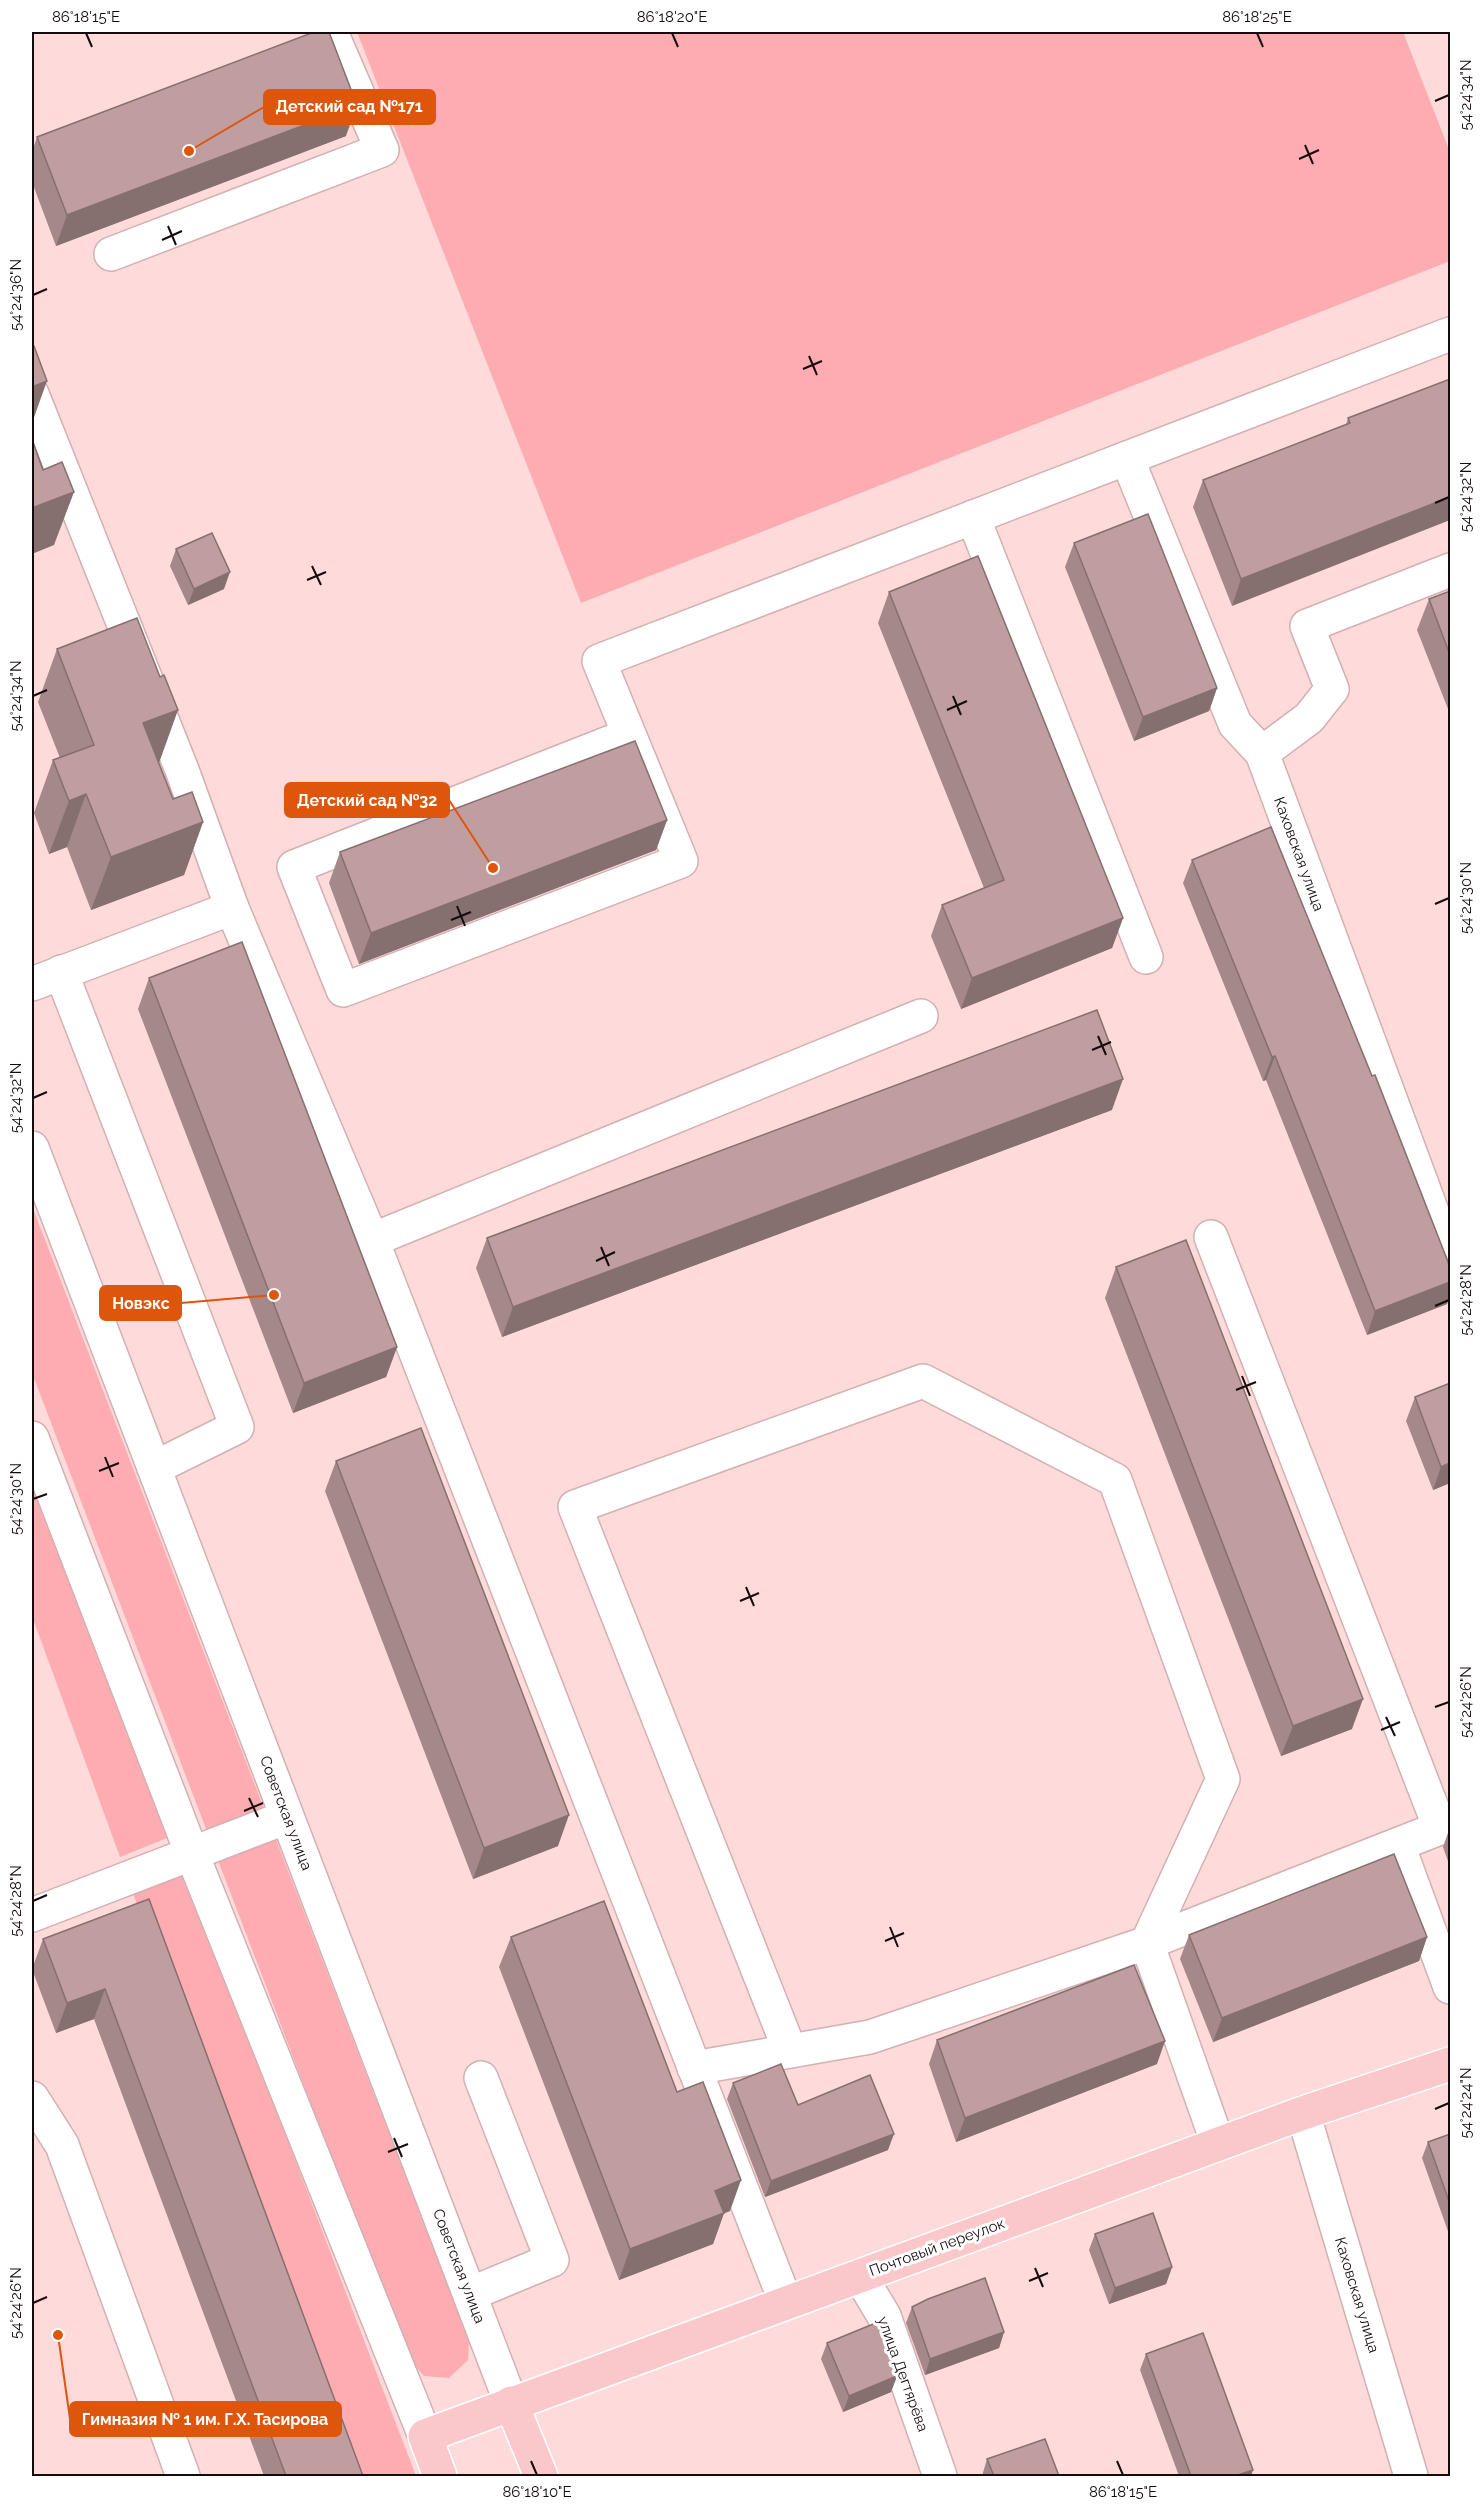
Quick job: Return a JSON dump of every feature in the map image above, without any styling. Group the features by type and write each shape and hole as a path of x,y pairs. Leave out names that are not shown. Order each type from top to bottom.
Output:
{"main road":[{"name":"Почтовый переулок","path":"425,2436 1303,2113 1450,2064"},
{"name":"Советская улица","path":"511,2403 541,2476"},
{"path":"425,2436 440,2476"}],"street":[{"path":"111,254 382,150 331,32"},
{"path":"629,735 294,867 344,990 681,861 599,661 1450,334"},
{"path":"32,394 182,770 231,908 372,1240 786,2303"},
{"name":"Каховская улица","path":"1127,458 1235,724 1262,753 1450,1260"},
{"path":"973,517 1146,957"},
{"path":"1262,753 1310,718 1332,689 1307,626 1450,570"},
{"path":"154,1468 237,1427 46,978 231,908"},
{"path":"372,1240 921,1016"},
{"name":"Советская улица","path":"32,1148 511,2403"},
{"path":"694,2068 870,2037 1147,1943 1445,1826 1211,1237"},
{"path":"790,2051 575,1507 923,1381 1115,1480 1223,1779 1147,1943 1218,2144"},
{"path":"32,1438 192,1854 425,2436"},
{"path":"32,1915 287,1817"},
{"path":"1398,1845 1450,1987"},
{"path":"470,2294 552,2260 481,2078"},
{"path":"32,2098 62,2145 183,2476"},
{"name":"Каховская улица","path":"1303,2113 1411,2476"},
{"name":"улица Дегтярёва","path":"860,2276 884,2316 940,2476"}],"shaded area":[{"path":"357,32 1403,32 1450,152 1450,261 581,603"},
{"path":"32,1206 469,2341 468,2360 449,2378 424,2376 408,2358 32,1373"},
{"path":"32,1468 172,1836 120,1857 32,1616"},
{"path":"185,1872 416,2476 352,2476 132,1891"}],"building":[{"path":"314,32 329,32 357,105 67,215 37,137"},
{"path":"34,346 47,381 32,387 32,347"},
{"path":"1450,379 1450,497 1241,579 1203,480 1350,423 1348,418"},
{"path":"32,439 43,470 62,462 74,492 32,508"},
{"path":"1148,514 1217,688 1143,717 1074,543"},
{"path":"212,533 230,572 194,589 176,549"},
{"path":"978,556 1123,918 972,978 942,905 1004,880 889,592"},
{"path":"1450,591 1450,655 1429,599"},
{"path":"137,618 160,677 164,675 178,710 143,723 173,799 192,792 203,822 111,857 86,794 69,801 53,760 94,745 57,649"},
{"path":"635,741 667,820 371,933 340,852"},
{"path":"1271,827 1372,1076 1375,1075 1450,1267 1450,1282 1375,1311 1275,1056 1272,1057 1192,860"},
{"path":"242,942 397,1347 304,1383 149,978"},
{"path":"1097,1010 1123,1079 513,1307 487,1238"},
{"path":"1186,1240 1363,1699 1293,1726 1116,1267"},
{"path":"1450,1383 1450,1463 1441,1467 1415,1397"},
{"path":"421,1428 569,1815 484,1848 336,1461"},
{"path":"1394,1854 1427,1937 1222,2018 1189,1935"},
{"path":"149,1899 363,2476 286,2476 105,1989 67,2003 43,1939"},
{"path":"604,1901 677,2092 703,2082 741,2180 715,2191 724,2213 630,2249 511,1937"},
{"path":"1134,1965 1165,2041 965,2118 937,2040"},
{"path":"781,2064 798,2105 870,2075 894,2134 771,2181 733,2083"},
{"path":"1450,2134 1450,2204 1428,2142"},
{"path":"1153,2213 1172,2267 1115,2288 1095,2234"},
{"path":"985,2278 1004,2332 930,2359 912,2307"},
{"path":"878,2322 897,2376 849,2396 827,2343"},
{"path":"1203,2333 1253,2470 1235,2476 1191,2476 1146,2354"},
{"path":"1045,2439 1059,2476 994,2476 987,2459"}],"place":[{"name":"Детский сад №171","path":"189,151"},
{"name":"Детский сад №32","path":"493,868"},
{"name":"Новэкс","path":"274,1295"},
{"name":"Гимназия № 1 им. Г.Х. Тасирова","path":"58,2335"}]}
